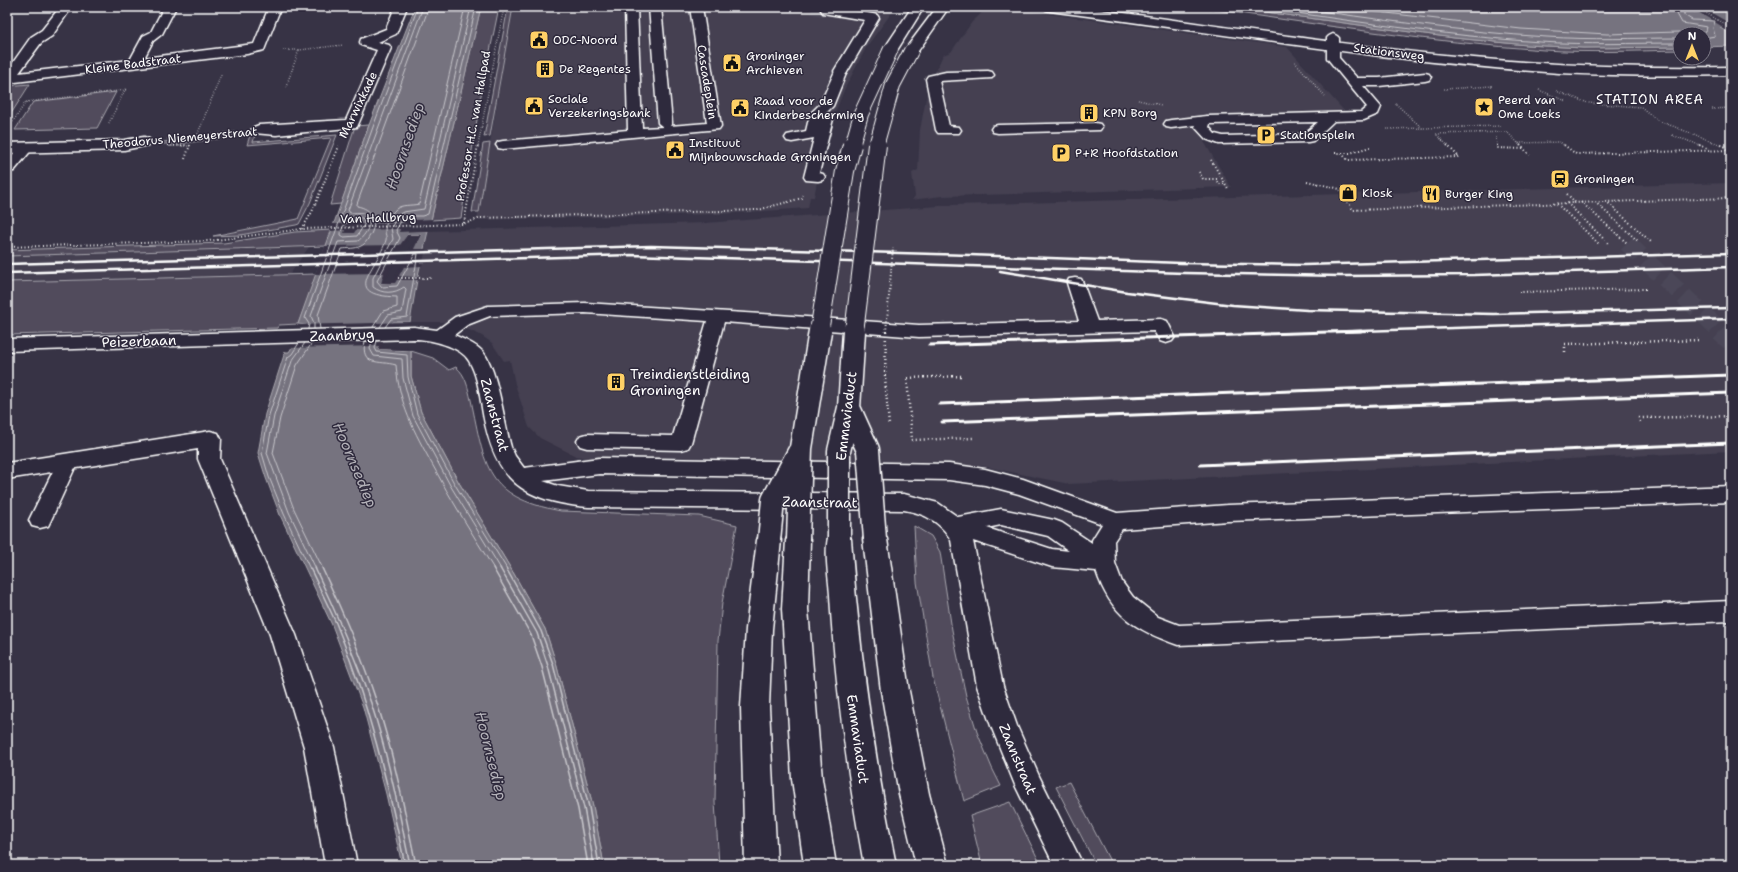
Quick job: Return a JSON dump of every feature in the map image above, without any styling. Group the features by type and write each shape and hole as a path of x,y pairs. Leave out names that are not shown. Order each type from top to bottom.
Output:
{"main road":[{"path":"8,79 36,40 47,33 66,7"},
{"path":"135,63 148,39 156,34 170,7"},
{"path":"259,47 275,7"},
{"path":"366,42 391,31 401,7"},
{"name":"Emmaviaduct","path":"880,865 868,806 852,696 842,604 839,540 839,451 849,408 856,309 876,142 893,85 901,50 918,7"},
{"name":"Emmaviaduct","path":"820,865 806,771 796,609 801,448 845,171 861,114 875,81 901,50 943,7"},
{"name":"Stationsweg","path":"1050,7 1333,41 1565,64 1618,66 1731,64"},
{"name":"Stationsweg","path":"1111,7 1333,41 1415,56 1534,67 1634,72 1731,71"},
{"path":"827,10 873,18 841,71"},
{"name":"Marwixkade","path":"352,124 384,48 366,42"},
{"name":"Kleine Badstraat","path":"8,79 230,52 259,47"},
{"name":"Theodorus Niemeyerstraat","path":"259,130 352,124"},
{"name":"Theodorus Niemeyerstraat","path":"7,148 124,145 144,142"},
{"path":"849,408 868,450 875,539 895,691 914,794 932,865"},
{"path":"7,471 210,439 209,459 283,635 319,747 341,865"},
{"path":"761,865 755,707 759,629 772,500 801,448"}],"lane":[{"path":"631,7 635,133"},
{"path":"655,7 665,123"},
{"name":"Cascadeplein","path":"503,145 714,126 696,7"},
{"path":"1171,124 1207,120 1364,116 1373,111 1374,107 1333,58 1333,41"},
{"path":"792,138 812,134 817,114 826,106 841,71"},
{"path":"954,130 943,130 932,79 946,76 988,75"},
{"path":"1353,82 1379,82 1425,77"},
{"path":"814,177 828,114 826,106"},
{"path":"1207,120 1203,123 1202,127 1207,135 1213,139 1308,138 1331,117"},
{"path":"998,129 1095,127"},
{"path":"7,168 9,168 26,148"},
{"path":"1075,283 1090,327"},
{"path":"440,336 461,321 488,311 585,308 919,331 1161,325 1166,337"},
{"path":"587,441 681,443 717,316"},
{"name":"Zaanstraat","path":"414,333 440,336 453,341 477,357 487,381 501,446 506,458 520,476 537,487 552,493 588,499 914,503 940,514 954,526 962,540 990,686 1004,726 1029,785 1069,865"},
{"name":"Zaanbrug","path":"270,337 414,333"},
{"name":"Peizerbaan","path":"7,345 270,337"},
{"path":"40,520 68,461"},
{"path":"520,476 600,466 949,472 984,477 1023,487 1116,521 1228,514 1731,494"},
{"path":"1116,521 1103,540 1104,563 1112,586 1125,604 1150,624 1178,635 1731,611"},
{"path":"954,526 1052,558 1104,563"}],"path":[{"name":"Professor H.C. van Hallpad","path":"464,224 504,7"},
{"path":"1696,7 1731,28"},
{"path":"259,47 268,50 299,50 366,42"},
{"path":"286,87 299,50"},
{"path":"197,136 230,52"},
{"path":"1293,60 1328,100"},
{"path":"87,146 107,127 126,90 135,63"},
{"path":"7,130 43,74"},
{"path":"1535,88 1566,101"},
{"path":"26,102 126,90"},
{"path":"1554,91 1588,103 1641,107 1657,120 1731,150"},
{"path":"1712,109 1731,108"},
{"name":"Marwixkade","path":"302,229 312,212 343,134 352,124"},
{"path":"1403,128 1500,126"},
{"name":"Theodorus Niemeyerstraat","path":"144,142 259,130"},
{"path":"1342,153 1347,160 1459,157 1436,134 1507,132 1530,155"},
{"path":"1672,135 1714,150"},
{"path":"1496,137 1497,148 1523,149"},
{"path":"1518,143 1560,142 1576,154 1731,150"},
{"path":"1335,153 1350,153 1370,147"},
{"path":"1199,172 1203,180 1217,179 1219,184 1225,184"},
{"path":"464,224 481,218 758,210 802,198 814,177"},
{"path":"1307,181 1340,189 1353,210 1731,198"},
{"path":"1567,194 1576,202"},
{"path":"1606,201 1651,242"},
{"path":"1581,202 1627,243"},
{"path":"1594,202 1638,242"},
{"path":"1556,203 1599,244"},
{"path":"1566,203 1609,244"},
{"name":"Van Hallbrug","path":"7,247 213,240 316,228 464,224"},
{"path":"889,431 885,378 886,316 893,245"},
{"path":"398,278 433,278"},
{"path":"1519,292 1646,289"},
{"path":"1565,352 1565,344 1699,340"},
{"path":"961,376 908,378 912,440 973,438"},
{"path":"1640,422 1639,418 1731,416"}],"shaded area":[{"path":"481,7 499,7 481,95 461,218 431,220"},
{"path":"508,7 513,7 490,136 484,137"},
{"path":"513,7 896,7 867,46 845,88 832,120 814,197 810,197 808,208 722,214 477,220"},
{"path":"988,7 998,7 1287,47 1345,112 1197,116 1191,120 1231,187 942,196 912,200 915,196 912,173 918,170 920,130 926,98 932,79 943,55 951,52 972,22"},
{"path":"1195,7 1228,7 1454,38 1527,45 1583,48 1672,47 1672,50 1612,52 1544,50 1500,47 1369,32"},
{"path":"30,84 7,120 7,86"},
{"path":"116,92 97,128 15,130 33,102"},
{"path":"369,125 341,204 330,205 355,126"},
{"path":"256,132 253,142 337,135 310,203 299,224 240,235 213,236 298,219 331,138 247,145 250,135 185,143 143,145 205,136"},
{"path":"490,143 479,212 472,212 483,144"},
{"path":"1731,183 1731,451 1069,484 982,466 908,463 591,459 576,456 540,438 529,427 515,384 510,360 504,361 492,343 482,336 458,325 443,322 410,322 417,280 428,231 705,223 953,205"},
{"path":"332,230 327,246 7,256 7,250 224,243 295,232"},
{"path":"309,247 290,274 7,282 7,256"},
{"path":"317,274 298,324 279,325 277,328 7,335 7,282"},
{"path":"411,351 433,358 449,370 456,367 462,374 469,391 480,443 486,460 493,475 503,487 517,497 536,505 561,511 699,516 737,525 722,603 718,641 715,802 719,865 604,865 593,806 556,663 545,629 458,481 421,412 411,376"},
{"path":"914,526 931,536 940,552 952,630 966,696 977,732 1001,786 964,801 933,678 917,582"},
{"path":"1069,782 1112,865 1096,865 1056,787"},
{"path":"1010,802 1041,865 982,865 970,816"}],"water":[{"name":"Hoornsediep","path":"415,7 481,7 431,220 406,220 400,231 428,231 417,280 410,322 393,322 378,349 411,351 411,376 421,412 458,481 545,629 556,663 593,806 604,865 402,865 386,794 363,707 332,625 280,515 258,453 265,414 285,352 289,352 306,325 298,324 369,125","holes":["407,235 421,235 395,282 381,283"]},
{"path":"1228,7 1690,7 1694,9 1694,12 1709,9 1701,7 1731,7 1731,27 1720,28 1731,34 1731,46 1712,47 1712,26 1672,26 1672,47 1583,48 1527,45 1454,38"}],"pier":[{"path":"1690,7 1694,7 1696,10 1702,10 1699,7 1701,7 1714,11 1710,12 1731,24 1731,29 1727,29 1731,32 1731,34 1720,27 1723,27 1698,12 1689,9 1693,9"},
{"path":"433,219 431,222 407,222 403,230 429,229 430,231 399,232 400,229 356,230 354,233 344,233 345,230 330,231 332,224 349,224 351,222 361,222 361,224 404,223 406,220"},
{"path":"407,235 421,235 414,249 426,249 422,266 404,267 399,276 420,277 419,280 397,280 395,283 381,283 384,273 315,274 325,246 400,245","holes":["408,237 417,237 394,281 384,281"]},
{"path":"412,322 410,324 394,324 381,347 408,348 407,350 378,349 379,346 289,348 303,326 296,325"}],"tunnel":[{"path":"812,7 827,10"},
{"path":"1627,243 1722,332"},
{"path":"1721,331 1731,340"}],"railway":[{"path":"7,264 651,246 970,255 1181,263 1304,265 1731,253"},
{"path":"7,273 631,255 1184,273 1341,276 1474,275 1731,267"},
{"path":"1000,271 1127,292 1233,305 1307,310 1494,314 1731,308"},
{"path":"1330,332 1731,319"},
{"path":"929,345 1361,331"},
{"path":"939,404 1731,375"},
{"path":"942,422 1731,393"},
{"path":"1200,465 1731,443"}],"place":[{"name":"ODC-Noord","path":"539,40"},
{"name":"Groninger Archieven","path":"732,63"},
{"name":"De Regentes","path":"545,69"},
{"name":"Sociale Verzekeringsbank","path":"534,106"},
{"name":"Peerd van Ome Loeks","path":"1484,107"},
{"name":"Raad voor de Kinderbescherming","path":"740,108"},
{"name":"KPN Borg","path":"1089,113"},
{"name":"Stationsplein","path":"1266,135"},
{"name":"Instituut Mijnbouwschade Groningen","path":"675,150"},
{"name":"P+R Hoofdstation","path":"1061,153"},
{"name":"Groningen","path":"1560,179"},
{"name":"Kiosk","path":"1348,193"},
{"name":"Burger King","path":"1431,194"},
{"name":"Treindienstleiding Groningen","path":"616,382"}],"district":[{"name":"STATION AREA","path":"1650,99"}]}
